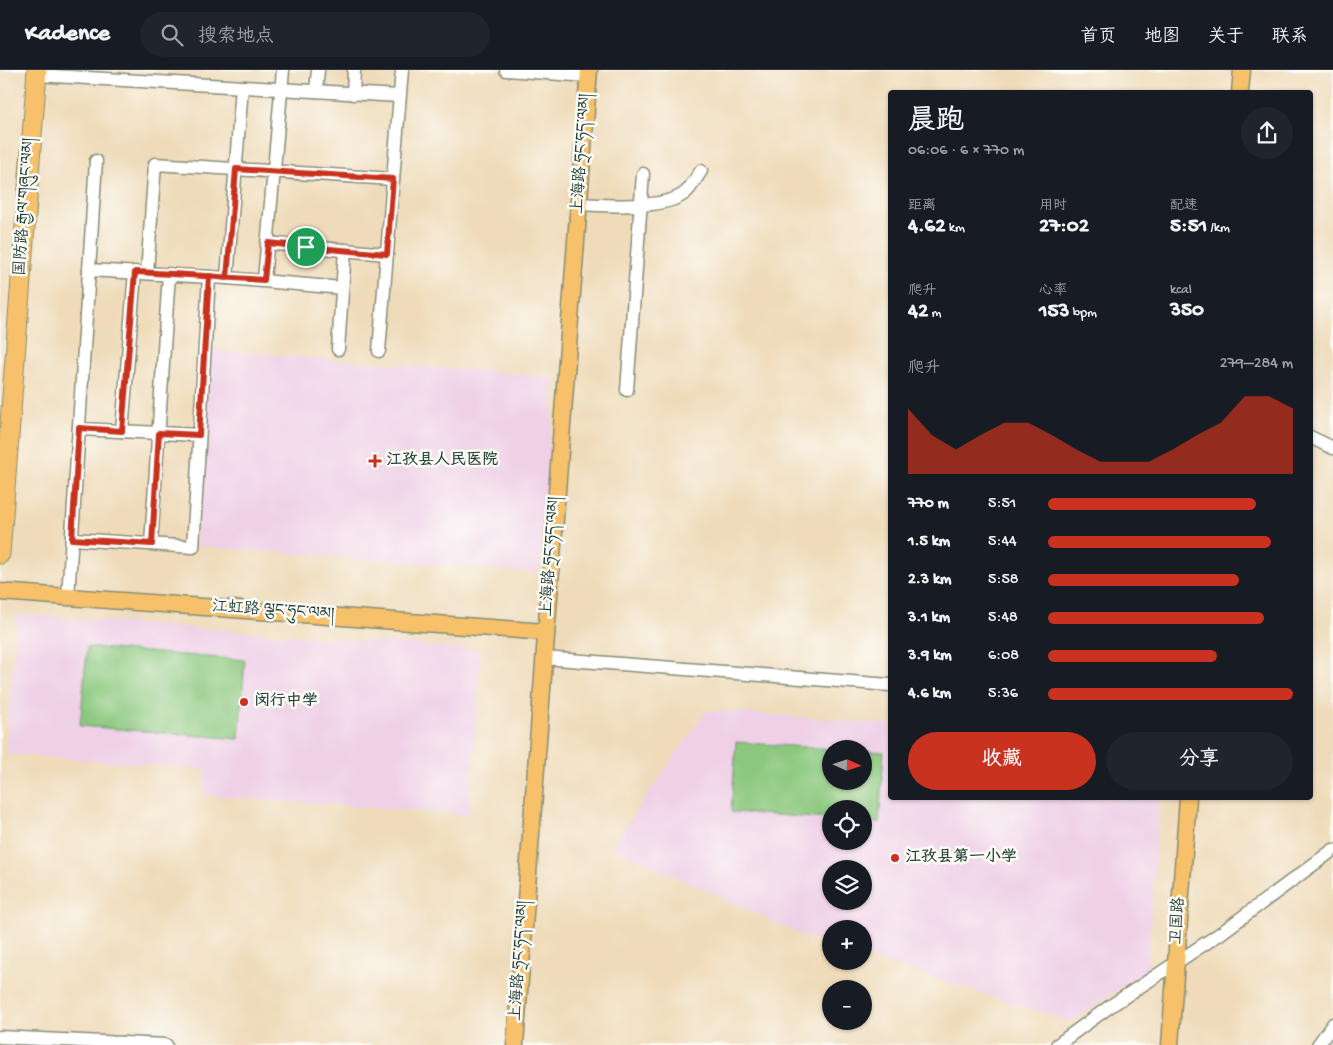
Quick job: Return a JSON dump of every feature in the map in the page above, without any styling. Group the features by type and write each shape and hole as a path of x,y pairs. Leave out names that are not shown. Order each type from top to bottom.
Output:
{"highway":[{"name":"国防路 རྒྱལ་གཞུང་ལམ།","path":"0,554 36,72"}],"main road":[{"path":"1240,90 1242,70"},
{"name":"上海路 ཧྲང་ཧད་ལམ།","path":"515,1045 589,73"},
{"name":"江虹路 ལྕང་ཧུང་ལམ།","path":"0,592 546,632"},
{"name":"卫国路","path":"1170,1045 1188,800"}],"street":[{"path":"264,280 283,70"},
{"path":"316,92 318,70"},
{"path":"353,94 354,70"},
{"path":"379,350 402,70"},
{"path":"506,70 589,73"},
{"path":"36,72 281,90 399,96"},
{"path":"227,278 242,87"},
{"path":"68,597 96,161"},
{"path":"122,431 155,164 393,179"},
{"path":"579,204 641,206 676,198 686,193 701,171"},
{"path":"627,390 644,174"},
{"path":"268,243 387,254"},
{"path":"338,349 345,250"},
{"path":"89,270 209,276 342,288"},
{"path":"152,544 169,274"},
{"path":"72,539 193,547 209,276"},
{"path":"79,428 199,435"},
{"path":"1313,438 1333,448"},
{"path":"544,658 888,685"},
{"path":"1057,1045 1109,1007 1221,933 1333,850"},
{"path":"1318,1045 1333,1024"},
{"path":"0,1037 34,1042 166,1045"}],"shaded area":[{"name":"江孜县人民医院","path":"211,350 555,377 539,573 196,546"},
{"name":"闵行中学","path":"17,614 481,650 469,815 203,795 205,769 6,754"},
{"name":"江孜县第一小学","path":"707,710 888,724 888,800 1159,800 1147,970 1071,1022 872,959 872,920 822,920 822,942 811,939 611,847"}],"green space":[{"path":"87,647 245,660 239,739 80,726"},
{"path":"736,742 822,748 822,790 872,790 872,751 884,752 879,823 872,823 872,800 822,800 822,818 731,812"}],"place":[{"name":"江孜县人民医院","path":"375,461"},
{"name":"闵行中学","path":"244,702"},
{"name":"江孜县第一小学","path":"895,858"}],"route":[{"path":"306,247 268,243 264,280 227,278 209,276 135,272 122,431 79,428 72,539 152,544 159,433 199,435 209,276 227,278 236,169 393,179 387,254 306,247"}]}
